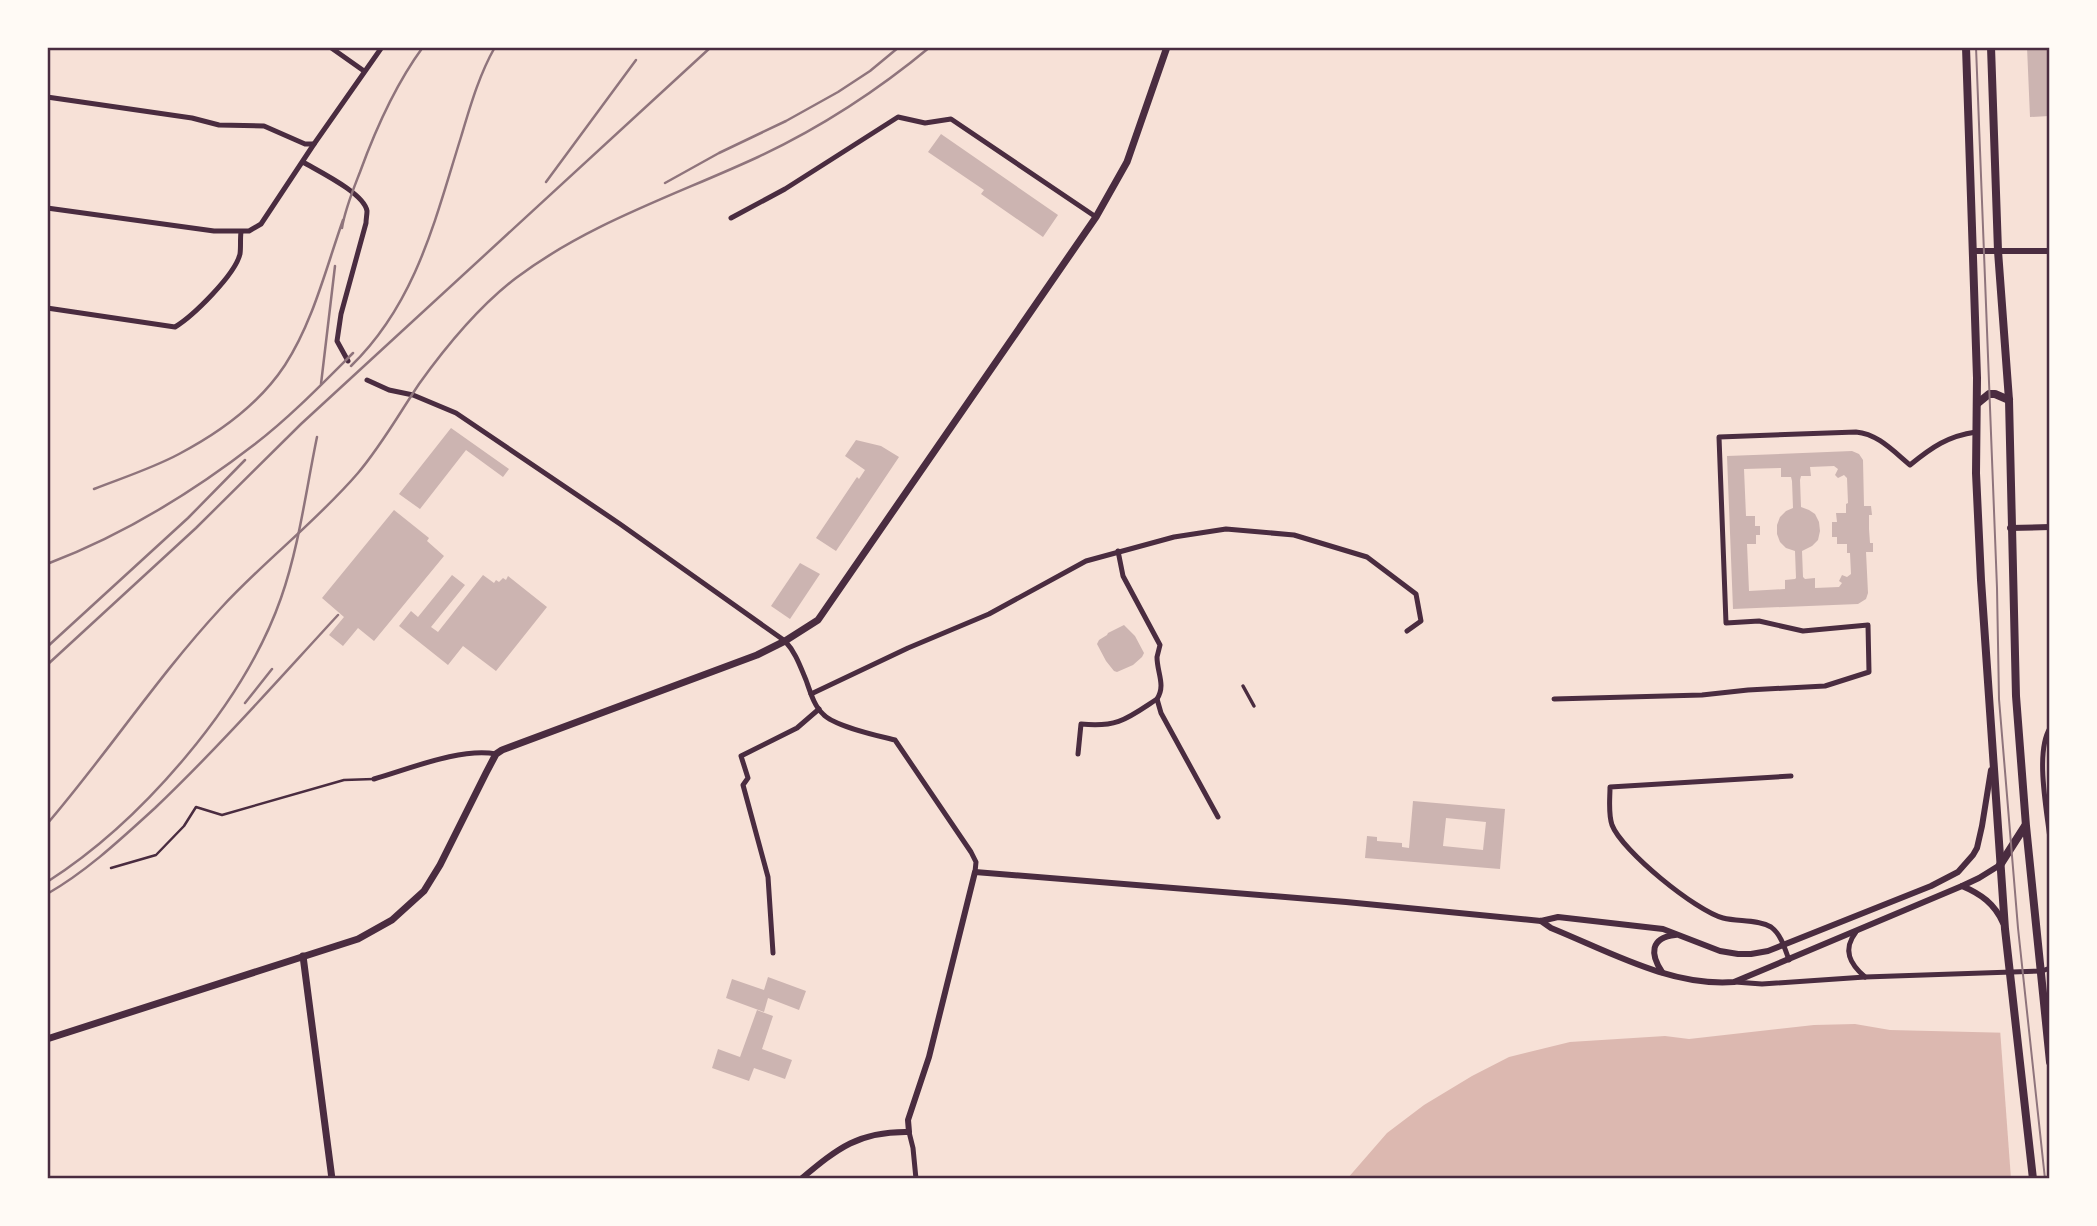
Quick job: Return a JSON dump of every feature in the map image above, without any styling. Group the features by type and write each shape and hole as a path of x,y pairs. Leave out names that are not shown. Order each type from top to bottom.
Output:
{"main road":[{"path":"47,1039 358,939 393,920 424,891 496,754 509,746 757,655 785,642 818,620 1096,217 1128,162 1167,47"},
{"path":"1966,47 1978,403 1976,473 1992,764 2005,927 2033,1179"},
{"path":"1990,47 1998,251 2008,400 2015,696 2050,1062"},
{"path":"1978,403 1989,394 2008,400"},
{"path":"2000,865 2026,826"},
{"path":"303,957 332,1179"}],"street":[{"path":"330,47 364,71"},
{"path":"47,208 214,230 249,231 261,224 382,47"},
{"path":"47,97 192,118 219,125 264,126 305,144 314,144"},
{"path":"731,218 785,189 898,117 925,123 951,119 1096,217"},
{"path":"303,162 352,192 367,211 341,314 337,341 348,361"},
{"path":"47,308 175,327 189,319 229,275 240,255 241,232"},
{"path":"1973,251 2050,251"},
{"path":"367,380 389,390 413,395 456,414 620,524 785,642 795,654 819,709 831,720 895,740 976,862 929,1057 908,1120 914,1148 916,1179"},
{"path":"1554,699 1702,695 1825,686 1869,672 1868,625 1803,631 1759,621 1726,623 1719,437 1867,433 1910,465 1942,441 1976,432"},
{"path":"2010,528 2050,527"},
{"path":"811,694 908,648 989,614 1086,561 1174,537 1226,529 1294,535 1367,556 1416,594 1421,621 1407,631"},
{"path":"1078,754 1082,724 1103,726 1129,718 1160,695 1162,684 1157,658 1160,645 1124,576 1118,551"},
{"path":"1243,687 1254,706"},
{"path":"1157,699 1161,713 1218,817"},
{"path":"773,953 768,877 743,785 748,778 741,756 797,728 819,709"},
{"path":"2050,728 2042,759 2050,839"},
{"path":"374,779 465,753 483,751 496,754"},
{"path":"975,872 1541,920 1558,917 1645,926 1663,929 1720,951 1751,954 1784,945 1931,886 1958,872 1977,848 1992,764"},
{"path":"1789,960 1784,945 1772,928 1763,924 1721,918 1675,890 1644,863 1613,827 1610,816 1610,787 1791,776"},
{"path":"1734,982 1962,886 2000,865"},
{"path":"1962,886 1984,897 1998,912 2005,927"},
{"path":"1541,920 1551,928 1662,972 1702,981 1762,984 1864,977 2042,971 2050,968"},
{"path":"1860,928 1853,935 1847,952 1864,977"},
{"path":"1662,972 1654,955 1654,947 1664,936 1677,934"},
{"path":"801,1179 849,1143 872,1135 909,1132"}],"lane":[{"path":"111,868 156,855 184,825 196,807 222,815 344,780 374,779"}],"shaded area":[{"path":"1855,1024 1890,1030 2050,1034 2050,1179 1347,1179 1387,1133 1424,1105 1509,1057 1570,1042 1665,1036 1689,1039 1814,1025"}],"pier":[{"path":"2000,1029 2050,1030 2050,1179 2011,1179"}],"building":[{"path":"2027,47 2050,47 2049,116 2030,117"},
{"path":"941,134 1058,215 1043,237 981,194 984,190 928,152"},
{"path":"451,428 509,469 503,477 466,450 420,509 399,494"},
{"path":"856,440 881,446 899,457 836,551 816,538 857,477 859,479 865,470 845,456"},
{"path":"1852,451 1859,454 1863,460 1864,506 1871,506 1872,515 1869,515 1869,529 1873,552 1866,552 1866,599 1858,604 1733,609 1727,456","holes":["1834,466 1838,469 1835,475 1838,478 1844,475 1847,478 1848,503 1846,513 1836,513 1837,522 1832,522 1832,537 1837,537 1837,544 1847,544 1851,574 1847,577 1842,575 1839,587 1815,588 1815,578 1803,577 1802,551 1818,540 1819,522 1815,514 1801,507 1800,480 1801,476 1811,476 1810,467","1781,468 1781,477 1791,477 1793,508 1780,517 1777,534 1786,548 1795,551 1796,578 1785,580 1785,589 1749,591 1747,544 1756,544 1760,526 1755,526 1755,516 1746,516 1744,469"]},
{"path":"394,510 429,538 427,541 444,556 374,641 358,628 343,646 329,635 344,617 322,598"},
{"path":"800,563 820,574 790,619 771,606"},
{"path":"452,575 465,585 431,627 438,632 483,575 494,583 503,578 506,580 508,576 547,607 496,671 463,646 448,665 399,626 411,611 418,617"},
{"path":"1124,625 1135,636 1144,653 1133,665 1117,672 1106,661 1097,644 1108,633"},
{"path":"1413,801 1505,809 1500,869 1365,858 1367,836 1377,837 1377,841 1402,843 1402,847 1409,848","holes":["1446,818 1486,822 1483,850 1443,846"]},
{"path":"768,977 806,991 799,1010 768,998 764,1012 726,998 732,979 764,990"},
{"path":"757,1010 773,1016 762,1049 792,1060 785,1079 754,1068 749,1081 712,1068 718,1049 740,1057"}],"tram line":[{"path":"1976,47 1999,699 2018,928 2045,1179"}],"railway":[{"path":"342,228 380,123 404,76 423,47"},
{"path":"351,366 373,341 408,288 432,229 475,91 495,47"},
{"path":"47,665 196,528 301,424 711,47"},
{"path":"665,183 838,92 899,47"},
{"path":"47,824 198,634 358,473 441,355 476,314 502,289 573,241 804,134 869,93 930,47"},
{"path":"546,182 636,60"},
{"path":"94,489 159,464 194,446 224,427 264,392 285,365 303,331 343,220"},
{"path":"321,384 335,266"},
{"path":"47,564 75,553 156,512 207,479 281,423 353,353"},
{"path":"47,882 83,857 153,794 215,719 242,679 264,638 287,579 317,437"},
{"path":"47,647 188,518 245,460"},
{"path":"47,894 90,865 179,785 338,615"},
{"path":"245,703 272,669"}]}
